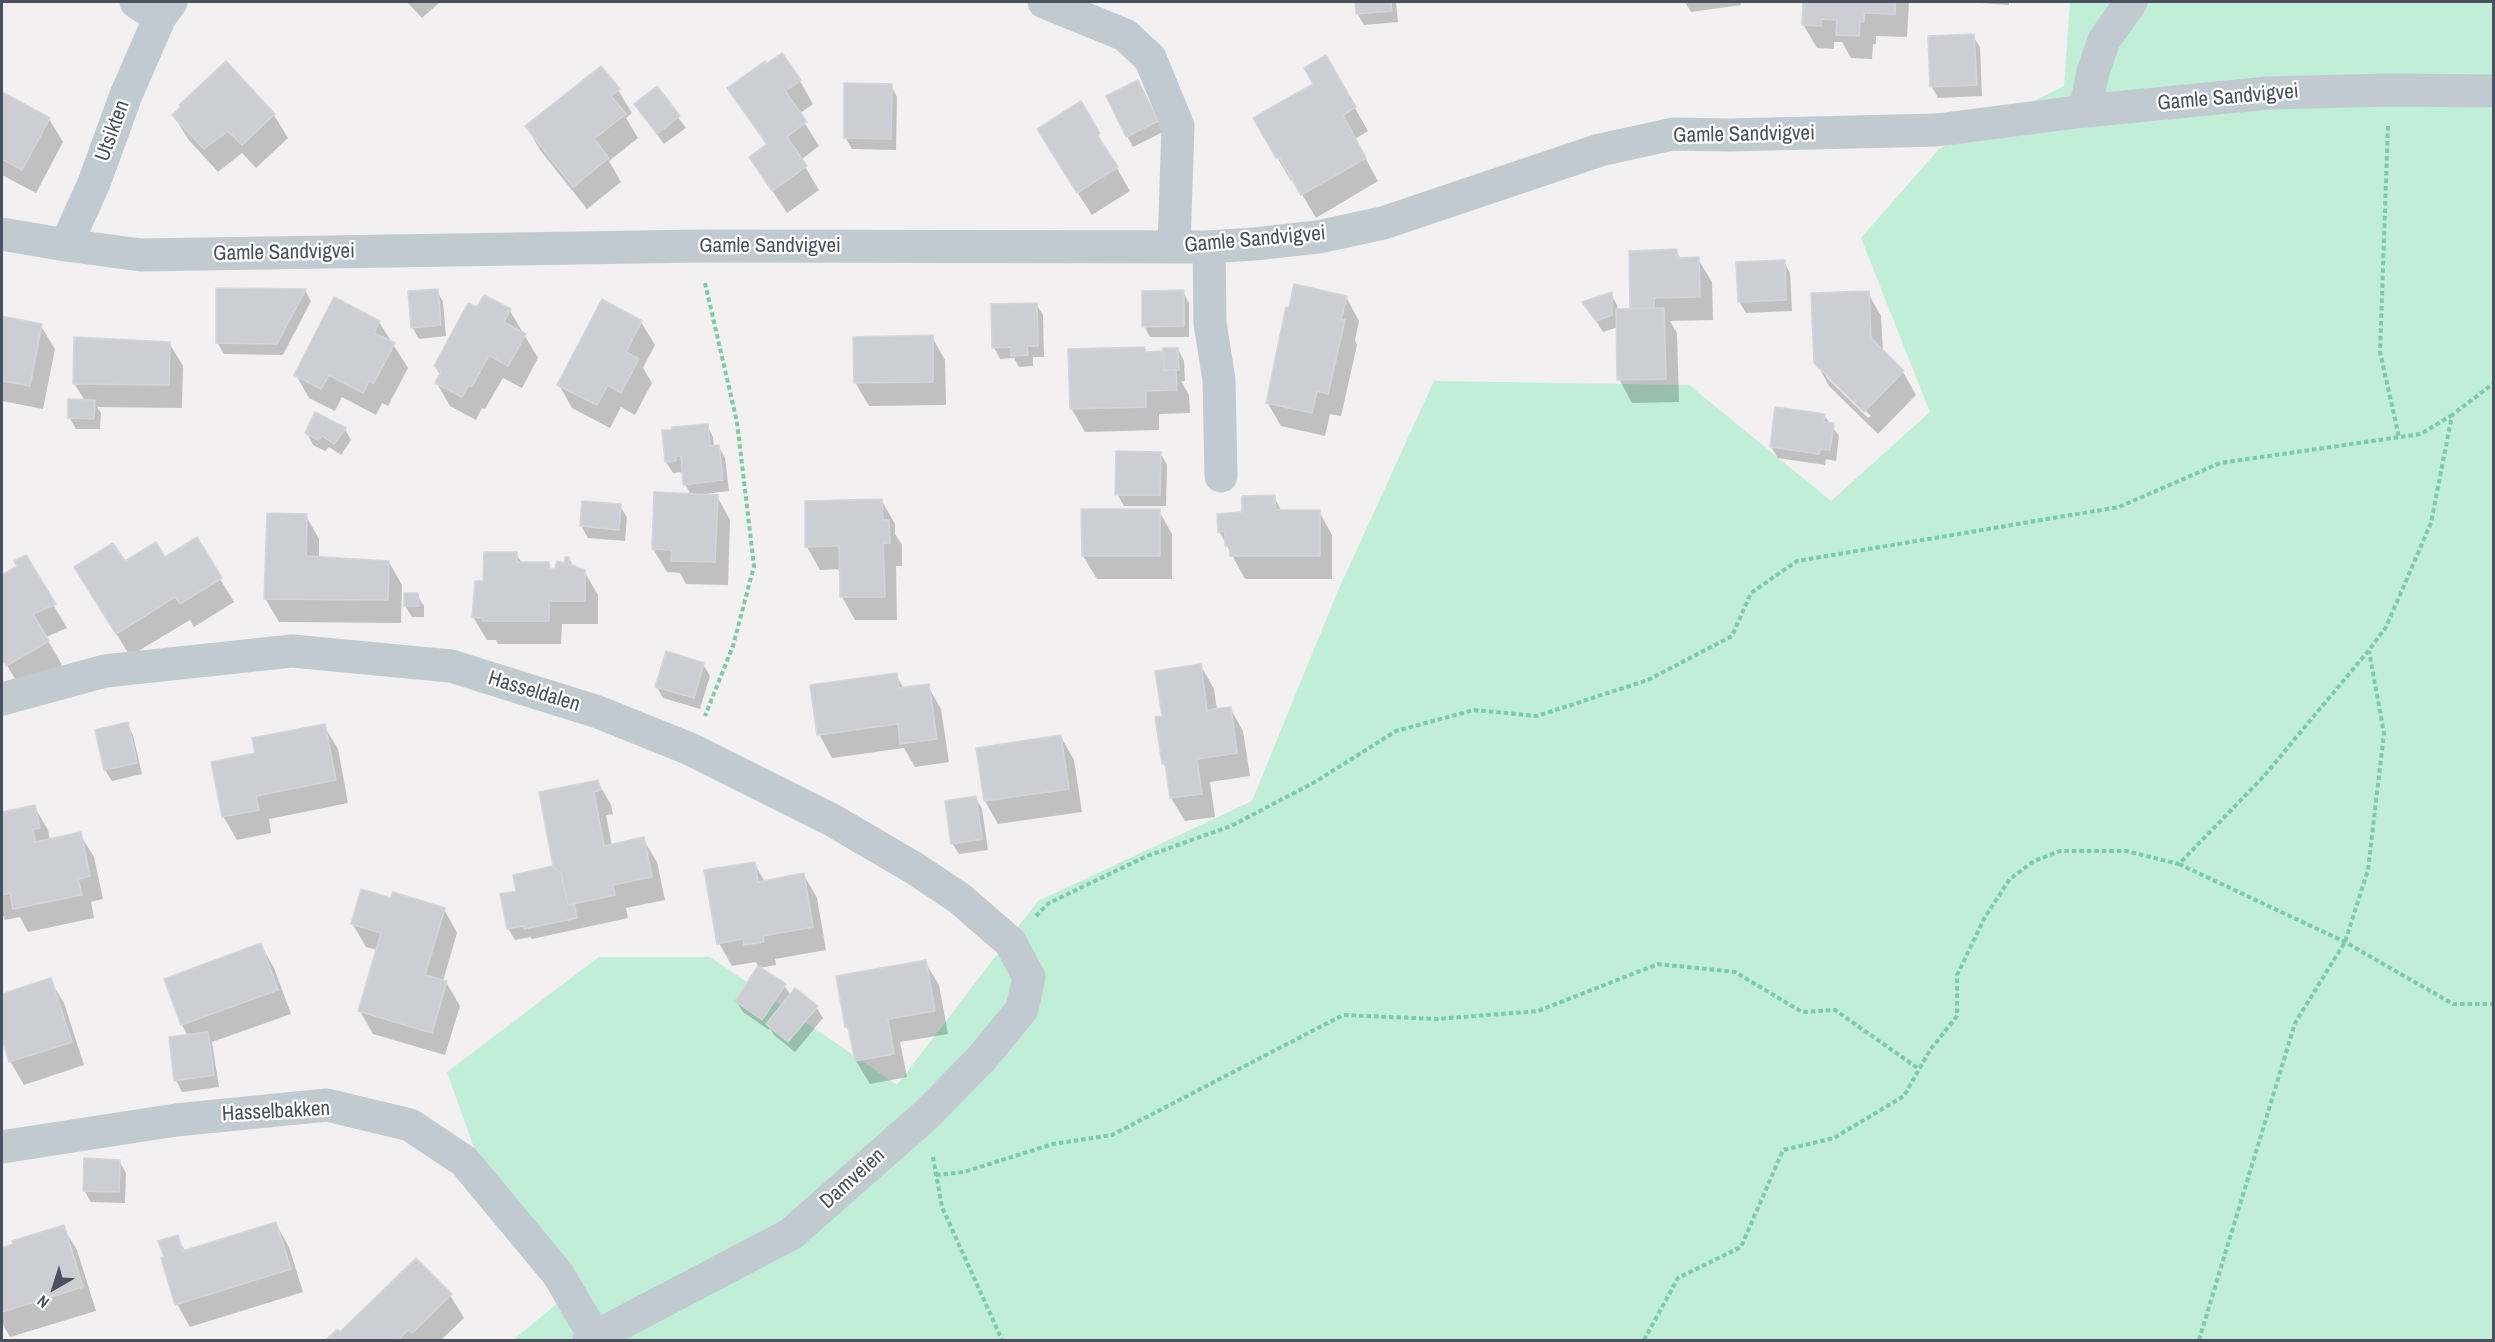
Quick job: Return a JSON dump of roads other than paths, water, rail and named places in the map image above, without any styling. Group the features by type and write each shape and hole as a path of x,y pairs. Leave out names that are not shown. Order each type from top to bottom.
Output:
{"street":[{"path":"1044,2 1125,35 1150,58 1178,126 1174,246"},
{"path":"2085,111 2093,72 2104,40 2131,2"},
{"name":"Utsikten","path":"66,245 94,183 156,7"},
{"name":"Gamle Sandvigvei","path":"2,234 141,255 701,246 1209,247 1318,237 1383,223 1600,150 1673,134 1729,135 1937,130 2085,111 2268,93 2390,90 2493,92"},
{"path":"1209,247 1210,323 1219,380 1221,476"},
{"name":"Hasseldalen","path":"2,699 105,671 292,651 451,666 598,712 690,749 832,820 914,868 959,898 1010,942"},
{"name":"Damveien","path":"592,1339 791,1234 926,1115 982,1058 1022,1009 1029,977 1010,942"},
{"name":"Hasselbakken","path":"2,1147 176,1120 327,1105 410,1125 464,1161 558,1274 592,1339"}]}
